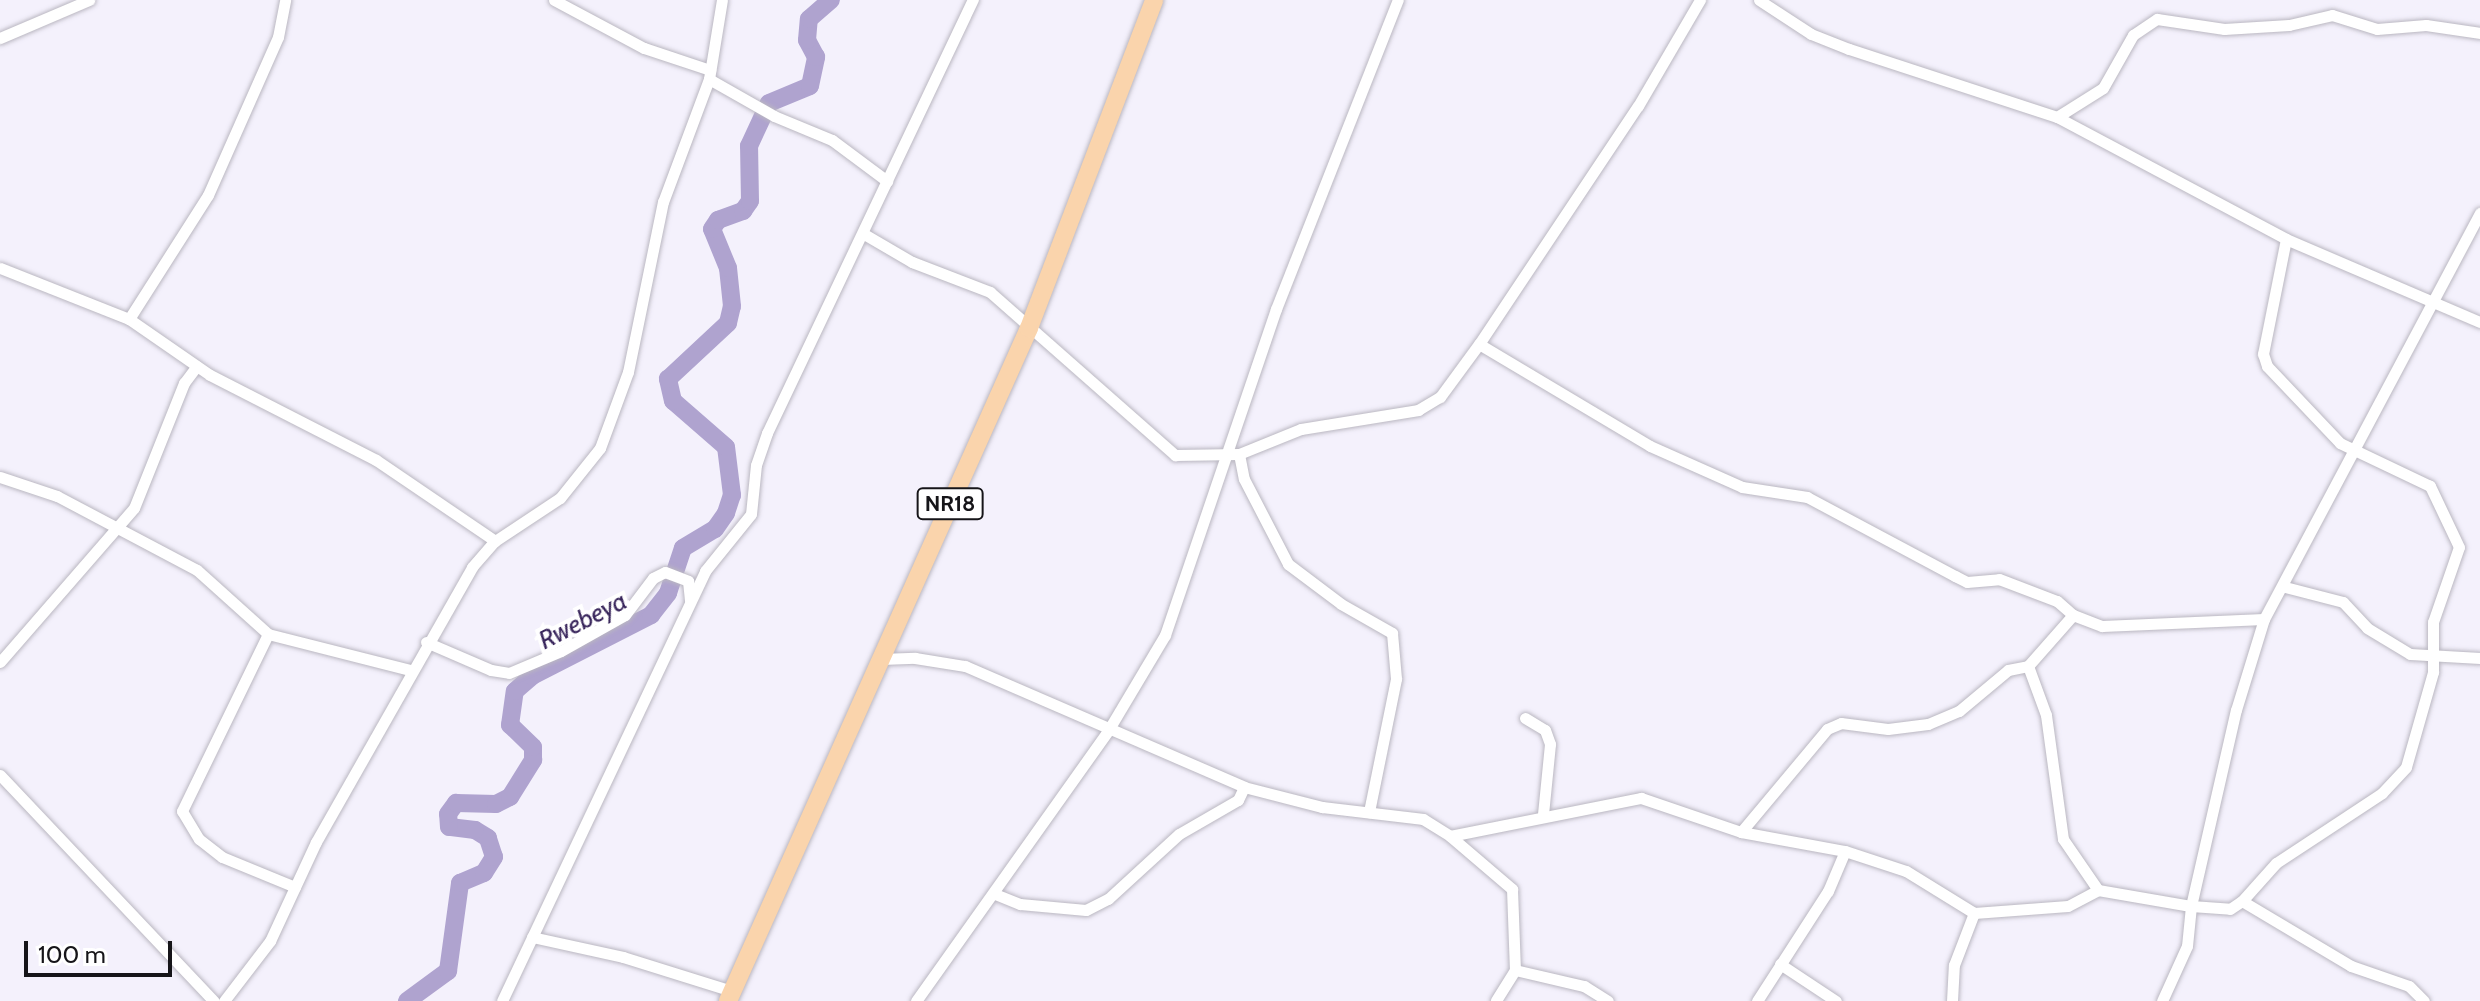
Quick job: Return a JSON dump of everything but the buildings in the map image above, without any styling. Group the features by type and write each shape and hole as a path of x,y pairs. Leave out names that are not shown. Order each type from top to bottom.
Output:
{"main road":[{"name":"NR18","path":"730,996 1029,328 1154,0"}],"street":[{"path":"0,38 74,3 89,0"},
{"path":"129,319 208,195 278,37 285,0"},
{"path":"554,0 644,48 710,74 774,116 832,140 887,181"},
{"path":"224,1001 270,941 295,887 410,670 472,567 495,541 560,498 586,472 613,422 663,202 710,74 722,0"},
{"path":"502,1001 705,571 751,514 756,465 767,433 973,0"},
{"path":"916,1001 995,894 1109,729 1165,635 1234,454 1276,309 1398,0"},
{"path":"864,234 912,262 990,292 1175,455 1234,454 1301,429 1430,406 1479,344 1638,106 1700,0"},
{"path":"1759,0 1811,34 1849,49 2057,117 2286,239 2480,322"},
{"path":"2057,117 2103,88 2133,35 2157,19 2224,29 2289,25 2332,15 2377,29 2426,25 2480,33"},
{"path":"2162,1001 2187,946 2191,906 2236,710 2264,619 2285,587 2357,452 2480,213"},
{"path":"1450,836 1543,814 1641,798 1741,832 1845,851 1906,871 1974,913 2068,906 2098,890 2191,906 2230,909 2242,901 2276,863 2382,793 2406,767 2435,656 2433,622 2459,547 2457,537 2430,486 2357,452 2309,416 2267,366 2263,354 2286,239"},
{"path":"0,268 129,319 197,366 376,460 495,541"},
{"path":"1479,344 1650,446 1742,487 1807,497 1967,582 1999,579 2057,601 2073,615 2102,626 2264,619"},
{"path":"0,662 134,508 184,383 197,366"},
{"path":"1234,454 1288,564 1341,604 1392,633 1396,679 1369,812"},
{"path":"0,477 118,525 197,570 268,634 410,670"},
{"path":"426,642 491,670 509,673 625,615 653,578 665,572 688,581 690,602"},
{"path":"2285,587 2343,602 2367,628 2410,654 2480,658"},
{"path":"1741,832 1827,729 1841,723 1888,729 1928,724 1959,711 2008,670 2028,666 2073,615"},
{"path":"268,634 182,811 199,839 222,857 295,887"},
{"path":"881,659 915,658 965,666 1244,787 1322,807 1423,819 1450,836 1512,889 1515,970 1496,1001"},
{"path":"2028,666 2046,715 2063,839 2098,890"},
{"path":"1525,718 1545,730 1550,744 1543,814"},
{"path":"0,775 214,1001"},
{"path":"995,894 1020,904 1086,910 1108,899 1179,834 1238,800 1244,787"},
{"path":"1757,1001 1828,891 1845,851"},
{"path":"2242,901 2351,966 2409,986 2424,1001"},
{"path":"1952,1001 1954,965 1974,913"},
{"path":"532,937 623,957 730,996"},
{"path":"1780,964 1836,1001"},
{"path":"1515,970 1584,986 1608,1001"}],"waterway":[{"name":"Rwebeya","path":"407,1001 448,971 460,883 484,873 494,857 488,838 475,830 449,827 448,814 456,803 496,804 510,797 533,760 533,747 510,725 515,691 532,676 651,615 668,593 683,548 715,529 726,513 732,495 726,447 673,401 668,379 728,323 732,306 728,268 712,229 718,220 743,211 750,201 749,146 769,103 810,86 816,57 807,40 809,19 831,0"}]}
